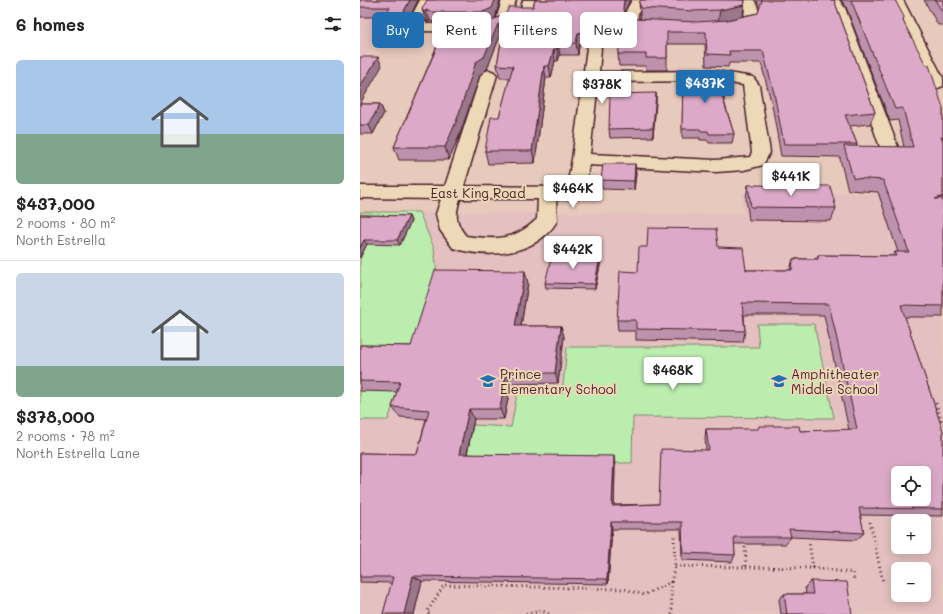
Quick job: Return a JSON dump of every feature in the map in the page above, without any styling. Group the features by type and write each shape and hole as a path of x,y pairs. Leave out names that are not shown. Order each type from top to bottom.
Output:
{"street":[{"path":"427,0 416,21 424,28 488,28 502,22 509,0"},
{"path":"639,0 631,14 631,19 636,25 670,28"},
{"path":"715,27 738,26 750,21 753,13 751,4 747,0"},
{"path":"832,0 838,8 889,147"},
{"path":"896,0 938,82"},
{"path":"591,77 715,76 748,80 751,85 761,152 757,161 744,164 716,166 581,159 594,48"},
{"path":"489,75 446,214 450,230 460,243 484,246 512,246 536,233 547,221 547,193"},
{"name":"East King Road","path":"360,192 575,194 581,159"}],"path":[{"path":"936,402 943,425"},
{"path":"870,522 883,582"},
{"path":"672,614 671,582 675,566 674,536"},
{"path":"809,542 813,568"},
{"path":"744,547 746,567"},
{"path":"675,566 813,568 853,573 854,582"},
{"path":"429,614 427,612 444,585 625,589 644,595 671,582"},
{"path":"526,614 542,611 549,614"}],"shaded area":[{"path":"360,0 399,0 392,12 372,12 372,46 360,66"},
{"path":"741,193 943,194 943,614 360,614 360,212 743,214"}],"green space":[{"path":"360,212 419,212 434,248 437,273 388,420 360,420"},
{"path":"757,324 814,324 834,418 633,417 632,463 465,463 473,425 511,427 517,394 562,394 567,347 759,347"}],"building":[{"path":"360,0 410,0 404,11 405,12 387,12 390,7 360,7"},
{"path":"427,0 495,0 492,8 483,12 431,12 426,10 424,12 422,9"},
{"path":"535,0 624,0 623,9 624,12 580,12 580,33 578,33 576,43 572,43 572,12 506,12 509,7 533,7"},
{"path":"641,0 745,0 744,5 720,10 693,11 641,8 639,2"},
{"path":"762,0 834,0 875,112 845,115 857,144 784,144 774,93 763,51 729,51 730,55 707,54 706,32 667,32 667,58 646,58 646,54 618,54 619,48 637,48 637,19 697,22 727,20 758,13"},
{"path":"851,0 895,0 904,17 903,21 926,65 929,65 943,108 943,137 941,137 943,142 943,196 935,199 943,199 943,306 901,305 943,431 943,509 859,508 864,533 789,529 791,537 734,537 735,555 683,553 682,522 611,522 607,579 413,576 404,614 383,614 393,577 360,577 360,453 417,454 429,410 392,407 400,382 360,381 360,345 411,346 435,270 525,271 515,326 561,326 555,373 506,373 500,409 469,409 459,454 614,456 612,506 659,504 661,449 709,450 706,429 758,429 759,426 799,426 800,431 857,429 829,304 742,303 745,331 636,329 636,320 617,320 620,271 638,272 639,247 647,247 648,228 716,229 718,247 743,248 746,270 792,270 793,259 818,259 818,255 897,256 895,252 909,252 883,180 853,178 844,146 913,147 903,108 895,109"},
{"path":"935,0 943,0 943,13"},
{"path":"499,17 499,24 491,40 491,20"},
{"path":"436,48 488,48 484,57 476,62 456,122 445,147 394,147"},
{"path":"500,48 557,48 554,49 549,66 544,66 532,151 485,151 491,117 499,117 513,66 497,65"},
{"path":"360,57 378,57 360,87"},
{"path":"683,74 722,75 725,93 721,93 734,134 709,134 708,131 701,131 700,129 682,129"},
{"path":"656,93 653,128 609,129 610,94"},
{"path":"360,104 380,104 369,125 360,125"},
{"path":"603,164 635,164 634,181 601,180"},
{"path":"748,185 830,186 836,208 751,207"},
{"path":"360,215 409,216 397,240 364,240 360,248"},
{"path":"552,255 600,256 595,284 545,283"},
{"path":"811,581 847,582 852,614 787,614 784,594 813,594"}],"place":[{"name":"Prince Elementary School","path":"488,381"},
{"name":"Amphitheater Middle School","path":"779,381"}]}
